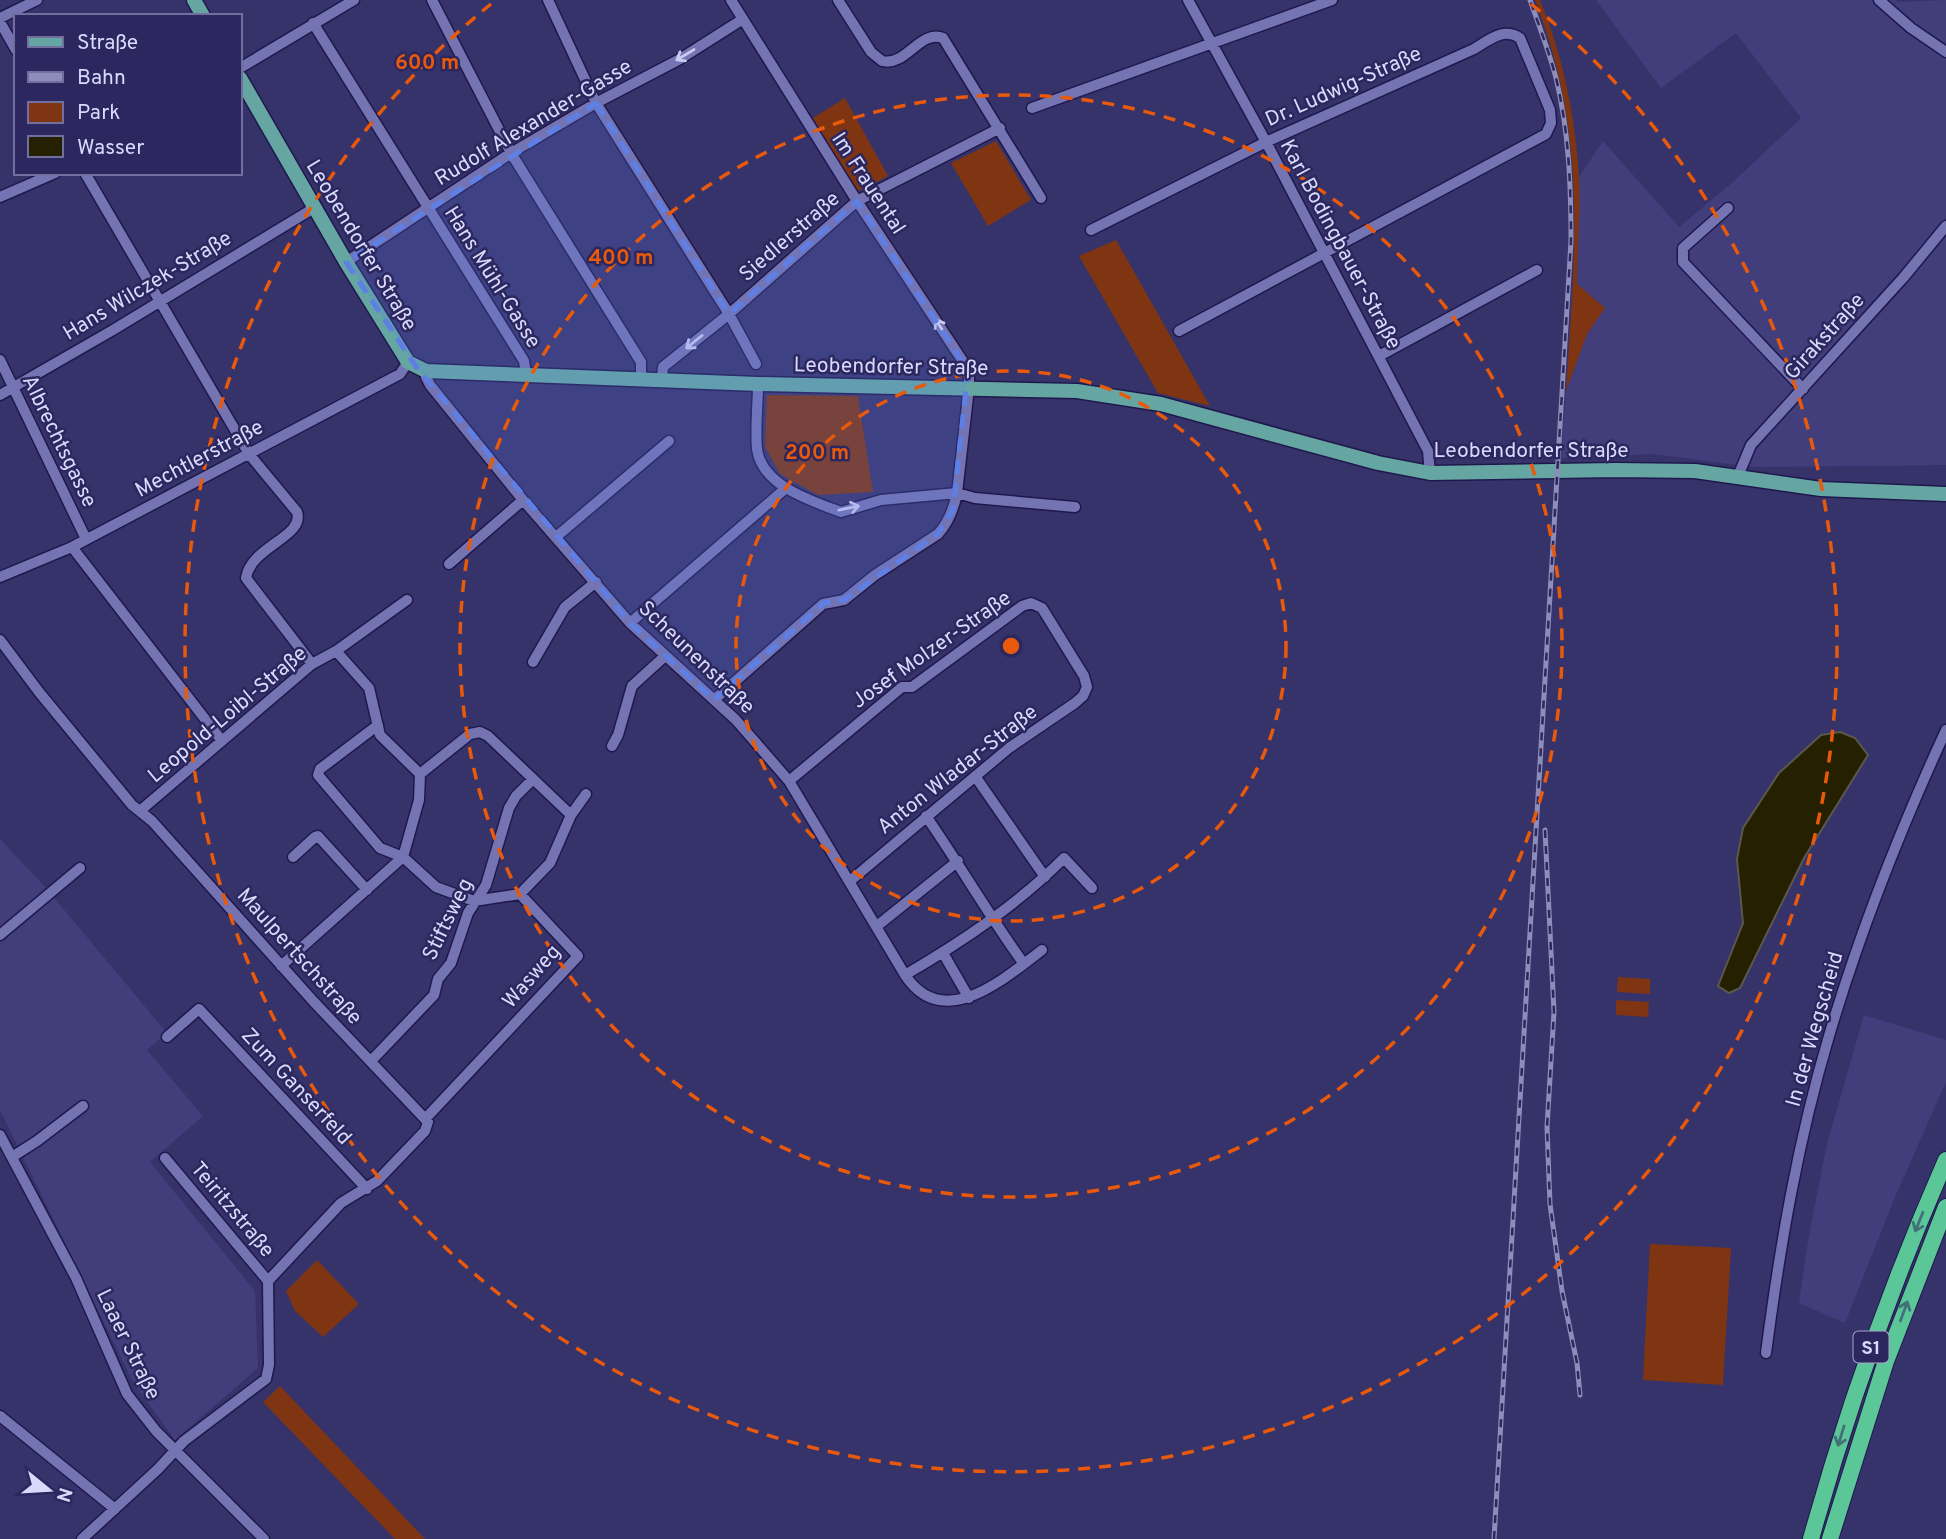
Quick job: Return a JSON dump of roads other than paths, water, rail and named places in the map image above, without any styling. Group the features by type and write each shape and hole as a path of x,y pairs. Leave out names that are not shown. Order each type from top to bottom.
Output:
{"highway":[{"name":"S1","path":"1811,1539 1865,1364 1909,1247 1946,1160"},
{"name":"S1","path":"1830,1539 1886,1361 1946,1207"}],"main road":[{"name":"Leobendorfer Straße","path":"242,82 314,208 408,362 426,371 662,378 758,384 1077,391 1140,400 1378,463 1430,473 1695,471 1738,475 1821,489 1946,494"}],"street":[{"path":"14,46 0,20 37,0"},
{"path":"242,67 313,23 332,5 354,0"},
{"path":"432,0 511,153 641,362 641,378"},
{"path":"548,0 596,103 729,314 756,365"},
{"name":"Im Frauental","path":"731,0 857,201 966,366 970,388"},
{"path":"838,0 871,52 882,61 896,61 929,38 943,38 1041,198"},
{"name":"Karl Bodingbauer-Straße","path":"1188,0 1429,451 1430,473"},
{"path":"1032,108 1332,0"},
{"path":"1879,0 1911,28 1946,52"},
{"name":"Rudolf Alexander-Gasse","path":"346,262 511,153 596,103 680,59 743,19"},
{"name":"Hans Mühl-Gasse","path":"313,23 524,361 526,374"},
{"name":"Dr. Ludwig-Straße","path":"1091,230 1266,142 1503,33 1514,34 1520,38 1550,110 1551,123 1546,134 1324,253"},
{"name":"Siedlerstraße","path":"662,378 663,367 729,314 857,201 1000,128"},
{"path":"0,197 50,175"},
{"path":"86,175 250,454 298,512 296,528 253,560 247,570 246,580 312,664"},
{"name":"Hans Wilczek-Straße","path":"0,395 314,208"},
{"path":"1728,208 1684,248 1683,262 1802,389"},
{"name":"Girakstraße","path":"1738,475 1751,445 1932,245 1946,226"},
{"path":"1179,331 1324,253"},
{"path":"1378,356 1537,270"},
{"name":"Albrechtsgasse","path":"0,360 86,539"},
{"name":"Mechtlerstraße","path":"0,578 72,547 250,454 400,374 408,362"},
{"name":"Scheunenstraße","path":"426,371 430,385 523,500 630,623 736,720 789,781 905,975 917,990 939,1000 969,998"},
{"path":"758,384 757,450 766,469 786,488 841,512 881,500 957,493 975,498 1075,507"},
{"path":"714,700 823,604 844,600 875,575 938,534 953,510 957,493 970,388"},
{"path":"556,537 669,441"},
{"path":"630,623 786,488"},
{"path":"449,564 523,500"},
{"path":"72,547 222,741"},
{"path":"533,662 565,607 596,582"},
{"name":"Leopold-Loibl-Straße","path":"142,810 312,664 336,651 407,600"},
{"name":"Anton Wladar-Straße","path":"850,881 1019,741 1083,696 1087,687 1084,676 1042,608 1031,603"},
{"name":"Josef Molzer-Straße","path":"789,781 902,687 912,687 1022,606 1031,603"},
{"name":"Maulpertschstraße","path":"0,640 56,713 132,804 142,810 281,966 426,1118"},
{"path":"281,966 403,858 419,800 420,774 380,735 369,688 336,651"},
{"path":"612,746 618,735 632,686 665,656"},
{"path":"378,725 320,769 318,777 380,848 403,858 436,887 474,901 520,894 550,863 570,815 586,793"},
{"name":"In der Wegscheid","path":"1766,1353 1786,1217 1829,1037 1884,874 1946,730"},
{"path":"420,774 470,734 481,732 570,815"},
{"path":"975,776 1045,877"},
{"name":"Stiftsweg","path":"371,1061 434,995 438,979 451,963 468,913 486,885 509,808 516,796 533,779"},
{"path":"926,816 958,861 992,921 1024,964"},
{"path":"293,857 318,836 367,890"},
{"path":"905,975 992,921 1064,858 1091,888"},
{"path":"877,926 958,861"},
{"path":"0,935 80,868"},
{"name":"Wasweg","path":"426,1118 578,956 520,894"},
{"path":"943,953 969,998 992,987 1042,950"},
{"name":"Zum Ganserfeld","path":"167,1037 199,1009 367,1188"},
{"path":"12,1157 37,1142 83,1106"},
{"path":"268,1281 341,1203 377,1181 425,1131 428,1125 426,1118"},
{"name":"Laaer Straße","path":"0,1135 76,1278 128,1394 144,1418 264,1539"},
{"name":"Teiritzstraße","path":"165,1158 268,1281 269,1365 266,1379 200,1428 175,1451"},
{"path":"0,1416 115,1509"},
{"path":"82,1539 175,1451"}],"water":[{"path":"1840,732 1855,738 1868,755 1804,858 1740,988 1729,993 1718,986 1743,923 1737,859 1743,828 1779,773 1821,735"}],"railway":[{"path":"1494,1539 1571,241 1570,179 1564,118 1553,68 1530,0"},
{"path":"1545,830 1554,1012 1547,1127 1550,1204 1580,1395"}]}
